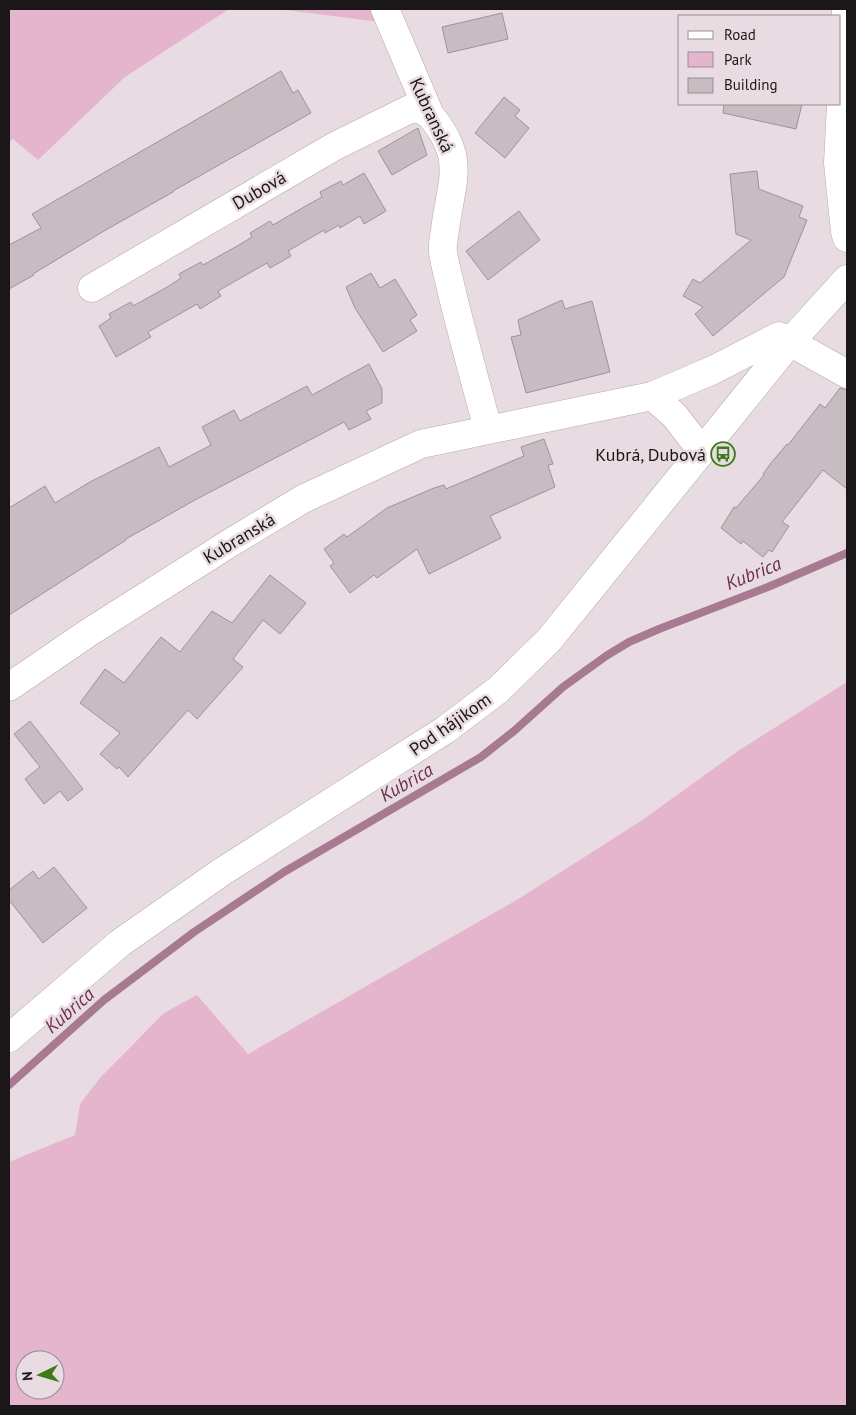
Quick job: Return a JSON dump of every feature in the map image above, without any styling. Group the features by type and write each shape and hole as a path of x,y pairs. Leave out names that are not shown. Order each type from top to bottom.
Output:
{"street":[{"name":"Kubranská","path":"386,9 430,115 444,134 454,162 453,187 446,220 443,251 464,342 488,429"},
{"path":"846,9 838,164 847,238"},
{"name":"Dubová","path":"92,288 335,146 410,109 420,109 430,115"},
{"path":"790,342 847,279"},
{"name":"Kubranská","path":"9,687 121,612 303,499 421,444 652,396 713,370 778,336 847,374"},
{"name":"Pod hájikom","path":"9,1038 128,938 222,872 444,730 498,690 550,640 790,342"},
{"path":"652,396 674,415 702,452"}],"green space":[{"path":"9,9 229,9 125,77 38,160 13,139 9,142"},
{"path":"278,9 375,9 380,22"},
{"path":"847,682 847,1406 9,1406 9,1162 75,1135 80,1104 100,1078 164,1013 197,995 248,1054 520,898 641,821 738,751"}],"building":[{"path":"502,13 508,39 448,53 442,27"},
{"path":"281,71 293,93 298,90 311,113 104,231 9,289 9,245 41,228 32,214"},
{"path":"504,97 520,110 515,116 529,128 505,158 475,133"},
{"path":"724,105 802,105 796,129 723,113"},
{"path":"418,128 427,155 392,175 378,151"},
{"path":"757,171 759,189 803,206 799,217 807,220 784,277 713,336 695,314 703,307 683,296 693,279 700,283 751,240 736,234 730,174"},
{"path":"364,173 386,211 364,224 360,216 340,228 339,225 325,233 324,230 288,251 291,256 270,268 267,263 218,291 221,296 200,309 197,304 148,332 151,337 116,357 99,326 111,318 109,314 131,302 133,306 169,286 181,278 179,274 201,262 203,265 239,245 252,237 250,233 270,221 273,225 322,197 320,192 341,181 343,185"},
{"path":"519,211 540,240 488,280 466,251"},
{"path":"371,273 380,288 395,279 417,315 410,320 417,331 383,352 355,308 346,287"},
{"path":"562,300 565,309 592,301 610,372 526,393 511,337 521,335 518,320"},
{"path":"369,364 382,389 382,403 366,411 371,419 349,430 344,422 195,500 126,539 9,615 9,508 45,486 55,503 90,482 159,447 169,467 211,445 202,427 234,410 240,421 307,386 312,395"},
{"path":"840,388 847,390 847,489 823,470 782,522 789,526 772,552 769,550 763,557 743,541 741,544 721,528 734,507 736,508 764,475 771,463 788,445 820,404 825,408"},
{"path":"544,439 553,464 548,465 555,487 490,516 501,538 429,574 417,549 377,578 374,575 350,593 330,566 334,563 324,549 344,534 347,537 387,508 434,488 444,485 446,489 524,456 521,447"},
{"path":"270,575 306,603 280,634 263,620 233,659 243,667 197,719 188,710 128,777 119,767 117,769 100,754 120,733 80,703 105,669 124,683 161,637 180,652 212,611 232,623"},
{"path":"30,721 83,789 68,801 60,791 44,804 25,779 40,767 14,734"},
{"path":"54,867 87,908 43,943 9,900 9,890 33,871 39,879"}],"waterway":[{"name":"Kubrica","path":"9,1085 104,1000 194,932 284,872 481,757 514,731 563,687 606,656 629,642 659,629 768,587 847,553"}],"place":[{"name":"Kubrá, Dubová","path":"723,454"}]}
